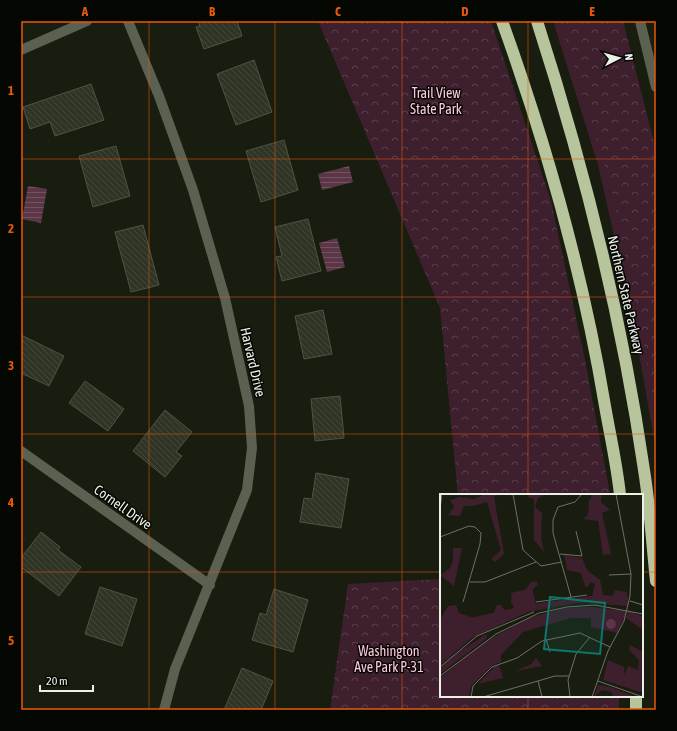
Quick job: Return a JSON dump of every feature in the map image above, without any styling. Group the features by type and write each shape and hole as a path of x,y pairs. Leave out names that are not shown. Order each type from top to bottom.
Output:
{"highway":[{"path":"502,21 526,88 572,246 596,351 620,494"},
{"name":"Northern State Parkway","path":"537,21 564,111 603,254 626,365 644,471 656,581"},
{"path":"636,697 636,710"}],"street":[{"path":"21,50 87,21"},
{"name":"Harvard Drive","path":"128,21 159,96 193,190 225,298 249,406 252,448 247,490 175,669 164,710"},
{"path":"640,21 656,88"},
{"name":"Cornell Drive","path":"21,451 210,585"}],"green space":[{"name":"Trail View State Park","path":"318,21 491,21 551,201 585,360 610,494 458,494 440,308"},
{"path":"553,21 570,21 642,298 656,387 656,450 633,320 598,165"},
{"path":"560,21 623,21 656,150 656,415 642,333 611,186"},
{"name":"Washington Ave Park P-31","path":"440,579 440,697 619,697 619,710 330,710 348,584"}],"shaded area":[{"path":"349,166 353,182 322,190 318,174"},
{"path":"28,186 47,189 41,223 22,219"},
{"path":"337,238 345,267 327,272 319,243"}],"building":[{"path":"198,21 237,21 242,36 204,49 196,27 200,26"},
{"path":"254,60 272,112 236,125 217,74"},
{"path":"91,84 104,120 55,136 50,122 30,129 23,107"},
{"path":"284,140 298,190 261,202 246,151"},
{"path":"116,146 130,196 93,207 79,156"},
{"path":"308,219 321,271 282,281 276,257 282,256 275,227"},
{"path":"143,225 159,285 131,292 115,232"},
{"path":"323,310 332,354 304,359 295,316"},
{"path":"21,335 64,356 49,386 21,373"},
{"path":"85,381 124,409 108,431 69,403"},
{"path":"340,396 344,438 315,441 311,399"},
{"path":"165,410 192,432 176,452 182,456 165,477 133,451"},
{"path":"316,473 349,479 341,528 300,522 304,498 312,499"},
{"path":"41,532 60,547 58,550 81,567 59,596 21,567 21,558"},
{"path":"100,587 137,599 122,646 85,634"},
{"path":"274,589 308,600 293,652 252,640 260,613 266,615"},
{"path":"242,668 273,681 261,710 224,710"}]}
